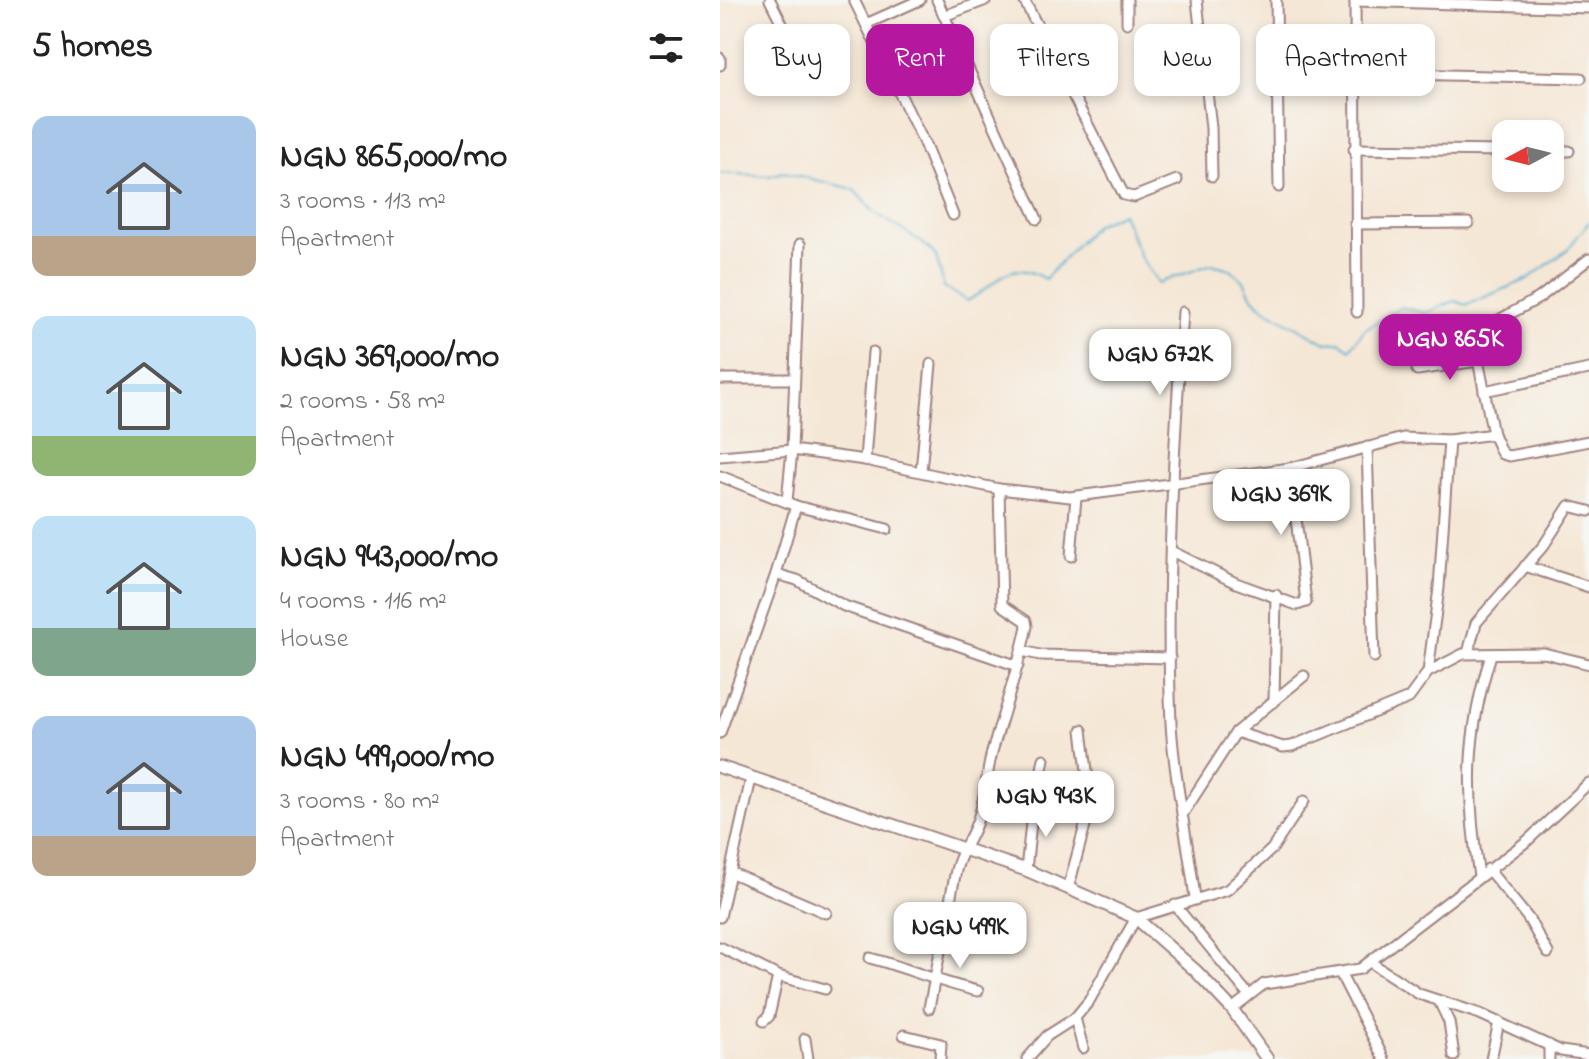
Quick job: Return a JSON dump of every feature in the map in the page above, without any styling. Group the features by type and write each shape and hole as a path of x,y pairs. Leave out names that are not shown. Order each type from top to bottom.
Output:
{"street":[{"path":"770,0 782,24"},
{"path":"854,0 866,24 920,0"},
{"path":"937,0 1037,219"},
{"path":"944,16 986,0"},
{"path":"1024,0 1124,195 1134,197 1177,180"},
{"path":"1127,0 1127,23"},
{"path":"1197,0 1211,128 1212,176"},
{"path":"1276,0 1279,187"},
{"path":"1356,24 1355,1 1589,8"},
{"path":"720,58 720,65"},
{"path":"1435,75 1581,78"},
{"path":"901,96 953,215"},
{"path":"1356,96 1357,312"},
{"path":"1354,149 1492,151"},
{"path":"1564,151 1569,151"},
{"path":"1355,224 1468,223"},
{"path":"720,733 776,574 791,503 800,244"},
{"path":"1589,259 1539,298 1477,332 1478,361 1484,391 1493,434 1502,454 1509,456 1589,441"},
{"path":"1183,312 1167,610 1171,726 1195,898"},
{"path":"865,460 873,352"},
{"path":"1417,370 1478,361"},
{"path":"921,471 931,364"},
{"path":"1484,391 1589,369"},
{"path":"720,379 793,379"},
{"path":"720,456 792,450 865,460 999,489 1076,497 1290,468 1403,438 1449,440 1493,434"},
{"path":"1428,672 1439,588 1449,440"},
{"path":"1367,447 1374,657"},
{"path":"1171,551 1236,583 1297,605 1306,602 1290,468"},
{"path":"720,476 791,503 887,529"},
{"path":"929,1008 961,848 979,818 988,784 991,755 1018,666 1027,624 1002,605 999,489"},
{"path":"1071,556 1076,497"},
{"path":"1468,653 1476,623 1544,545 1564,510 1569,506 1589,511"},
{"path":"1525,566 1589,587"},
{"path":"776,574 797,580 844,606 1018,666"},
{"path":"1274,702 1276,595"},
{"path":"1022,651 1040,655 1170,658"},
{"path":"1236,732 1283,747 1292,746 1409,698 1428,672 1468,653 1544,653 1589,664"},
{"path":"1479,876 1469,802 1470,754 1472,729 1491,655"},
{"path":"1184,812 1236,732 1304,676"},
{"path":"1068,889 1091,803 1082,730"},
{"path":"1026,870 1031,823 1044,759"},
{"path":"720,767 1026,870 1136,918 1196,971 1232,1009 1267,1059"},
{"path":"720,917 751,779"},
{"path":"1232,1009 1264,984 1360,969 1527,841 1589,783"},
{"path":"1027,1059 1047,1036 1075,1018 1100,983 1136,918 1227,890 1272,849 1304,801"},
{"path":"1488,869 1528,918 1548,953"},
{"path":"732,873 826,913"},
{"path":"1175,905 1248,994"},
{"path":"949,910 990,917"},
{"path":"720,947 778,976 825,989"},
{"path":"870,958 914,969 935,981 978,991"},
{"path":"1370,962 1419,994 1440,1003 1499,1022 1549,1045 1589,1055"},
{"path":"1340,973 1384,1059"},
{"path":"764,1021 769,1016 778,976"},
{"path":"1440,1003 1449,1022 1454,1056"},
{"path":"1075,1018 1083,1048"},
{"path":"1491,1059 1499,1022"},
{"path":"904,1035 941,1044 940,1059"},
{"path":"805,1039 808,1059"},
{"path":"1549,1045 1549,1059"}],"waterway":[{"path":"720,173 769,176 783,172 853,189 874,212 923,243 936,256 944,287 967,301 1012,271 1021,270 1045,279 1095,225 1122,213 1141,258 1158,283 1212,264 1230,269 1244,281 1263,308 1326,343 1340,342 1350,349 1365,329 1401,307 1425,313 1455,301 1466,305 1528,279 1567,250 1589,222"}]}
